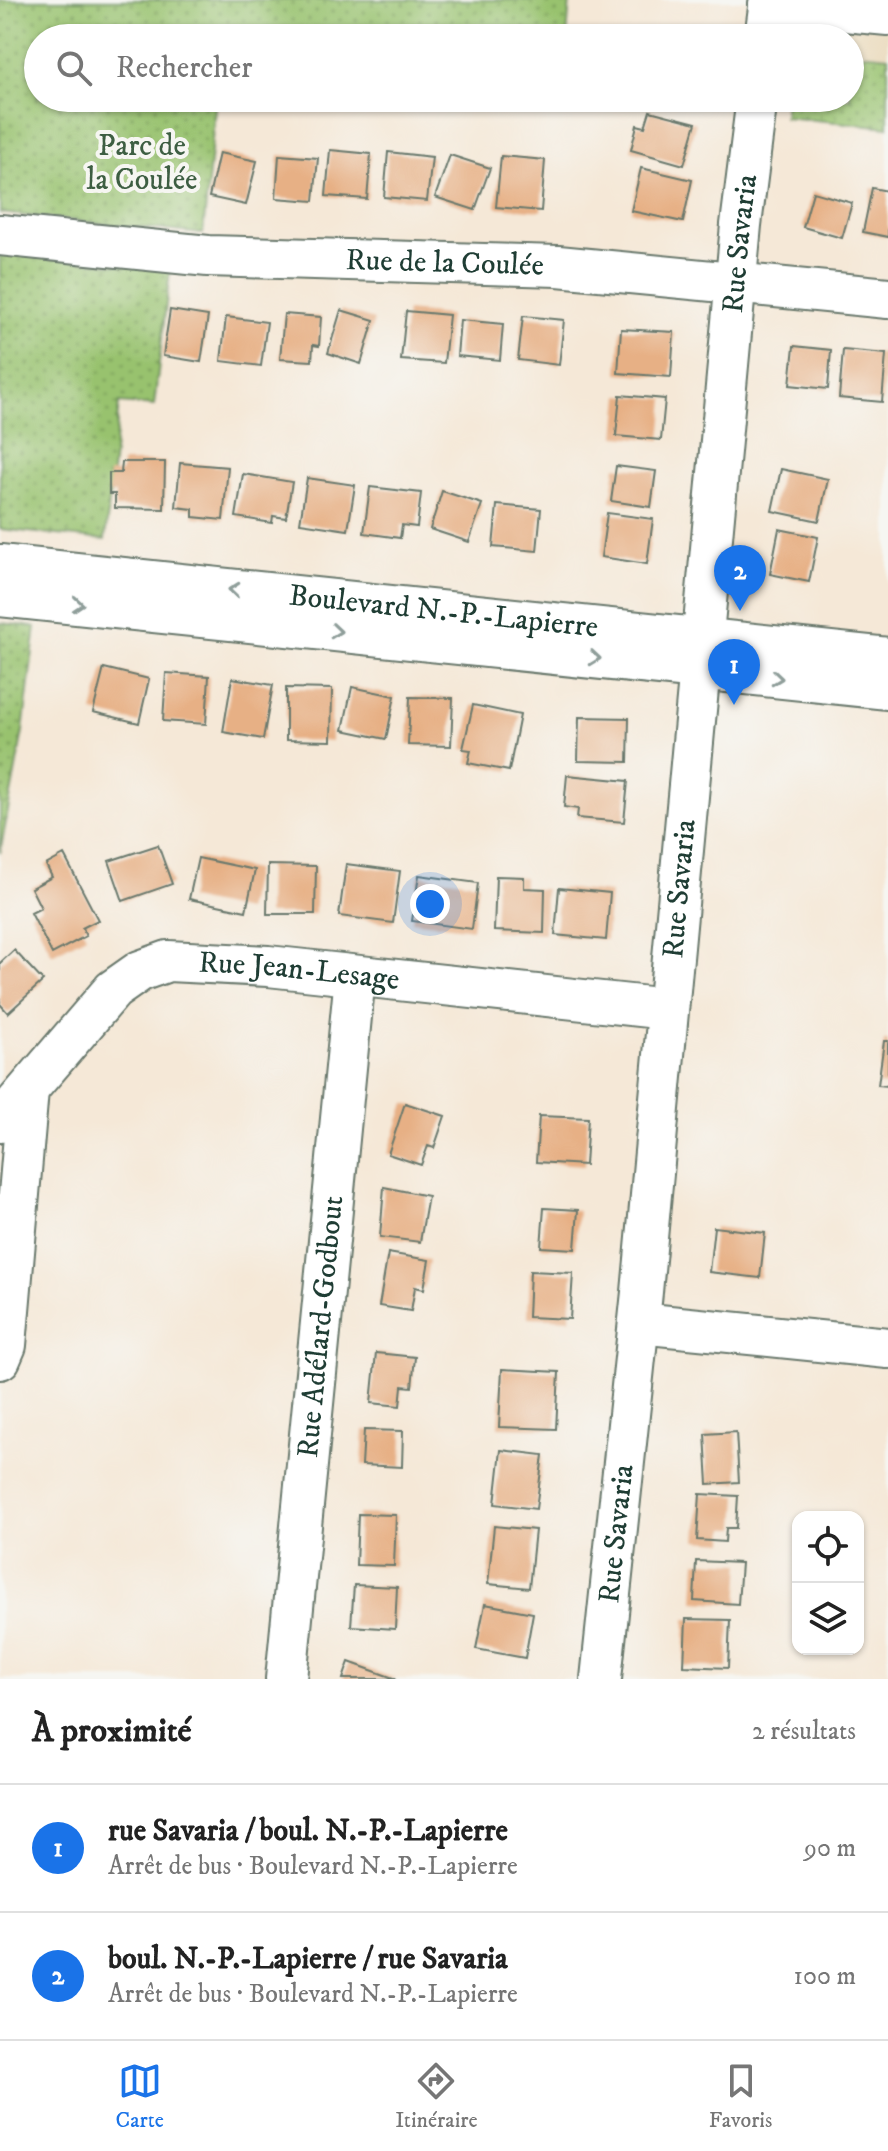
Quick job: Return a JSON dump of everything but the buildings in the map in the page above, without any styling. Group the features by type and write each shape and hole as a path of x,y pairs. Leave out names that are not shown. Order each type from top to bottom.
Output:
{"street":[{"path":"768,14 888,15"},
{"name":"Rue Savaria","path":"601,1679 639,1323 736,282 755,112"},
{"name":"Rue de la Coulée","path":"0,235 208,256 333,262 517,263 888,298"},
{"name":"Boulevard N.-P.-Lapierre","path":"0,565 701,655 888,689"},
{"name":"Boulevard N.-P.-Lapierre","path":"0,596 701,655 888,658"},
{"name":"Rue Jean-Lesage","path":"0,1122 113,990 154,965 184,959 667,1009"},
{"name":"Rue Adélard-Godbout","path":"286,1679 355,976"},
{"path":"0,1359 6,1345 28,1090"},
{"path":"639,1323 888,1348"}],"shaded area":[{"path":"807,0 888,0 888,56 864,53 864,24 798,24"}],"green space":[{"name":"Parc de la Coulée","path":"0,0 570,0 568,24 24,24 24,112 215,112 203,234 0,213"},
{"path":"864,53 888,56 888,127 784,117 785,112 864,112"},
{"name":"Parc de la Coulée","path":"0,253 170,270 154,406 119,403 105,540 0,529"},
{"path":"0,623 36,627 23,731 0,853"}],"place":[{"name":"boul. N.-P.-Lapierre / rue Savaria","path":"740,611"},
{"name":"rue Savaria / boul. N.-P.-Lapierre","path":"734,705"}]}
